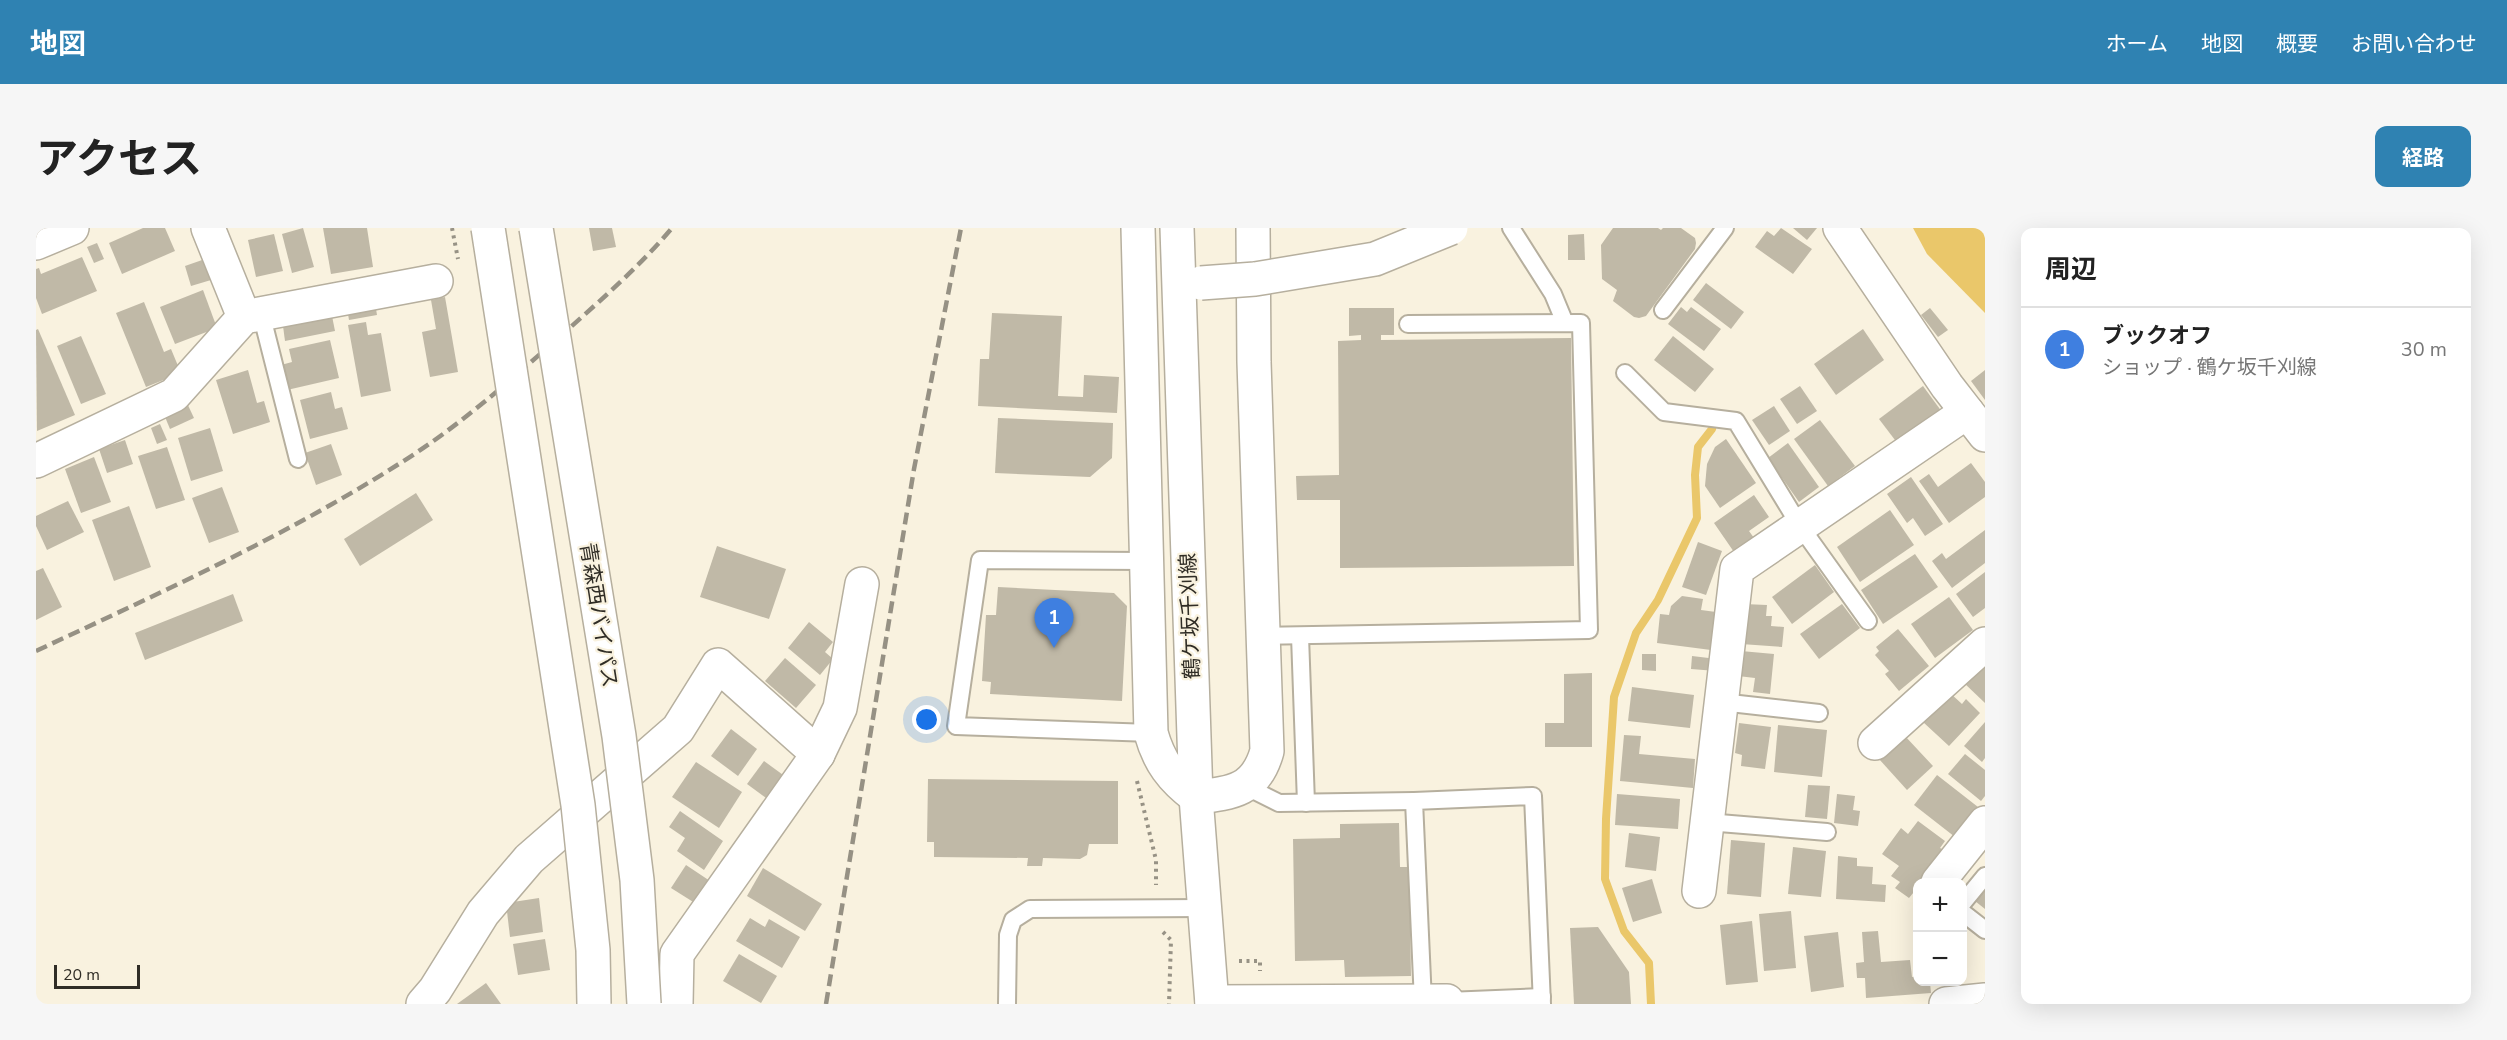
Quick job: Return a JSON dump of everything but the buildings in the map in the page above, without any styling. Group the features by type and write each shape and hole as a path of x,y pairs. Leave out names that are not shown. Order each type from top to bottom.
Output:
{"main road":[{"path":"36,243 72,228"},
{"path":"208,228 252,315"},
{"path":"488,228 578,805 593,950 594,1004"},
{"name":"青森西バイパス","path":"536,228 619,736 637,880 644,1004"},
{"path":"544,228 548,294"},
{"path":"1138,228 1151,733 1157,755 1167,772 1196,797 1229,793 1245,786 1257,776 1267,751 1254,362 1253,228"},
{"name":"鶴ケ坂千刈線","path":"1177,228 1189,284 1196,797 1212,1003"},
{"path":"1189,284 1255,279 1374,259 1451,228"},
{"path":"1699,891 1737,569 1800,526 1976,424 1840,228"},
{"path":"36,461 174,395 252,315 436,281"},
{"path":"676,1004 677,954 818,754 840,708 862,584"},
{"path":"1875,743 1985,644"},
{"path":"423,1004 435,990 483,913 529,859 678,729 718,665 818,754"},
{"path":"1941,878 1985,823"},
{"path":"1967,985 1985,999"},
{"path":"1946,1004 1985,999"},
{"path":"1212,1003 1439,1002"}],"lane":[{"path":"1511,228 1552,294 1565,323"},
{"path":"1663,310 1725,228"},
{"path":"252,315 298,459"},
{"path":"1263,636 1589,630 1581,323 1408,324"},
{"path":"1625,373 1664,412 1736,421 1800,526 1868,621"},
{"path":"1146,561 980,560 956,726 1151,733"},
{"path":"1300,636 1306,803"},
{"path":"1721,702 1819,713"},
{"path":"1245,786 1279,803 1533,796 1542,1000 1439,1002 1414,801"},
{"path":"1707,822 1827,832"},
{"path":"1967,898 1985,876"},
{"path":"1007,1004 1008,935 1013,920 1030,909 1204,908"},
{"path":"1967,916 1985,930"}],"path":[{"path":"1136,777 1156,860 1155,924 1171,940 1169,1004"}],"shaded area":[{"path":"1913,228 1985,228 1985,313 1927,254"}],"waterway":[{"path":"1651,1004 1649,963 1624,931 1605,879 1606,819 1614,697 1636,633 1658,600 1697,518 1695,475 1698,447 1712,429"}],"railway":[{"path":"36,651 268,539 358,489 424,448 486,400 545,349 620,282 672,228"},
{"path":"826,1004 914,469 961,228"}],"place":[{"name":"ブックオフ","path":"1054,648"}]}
